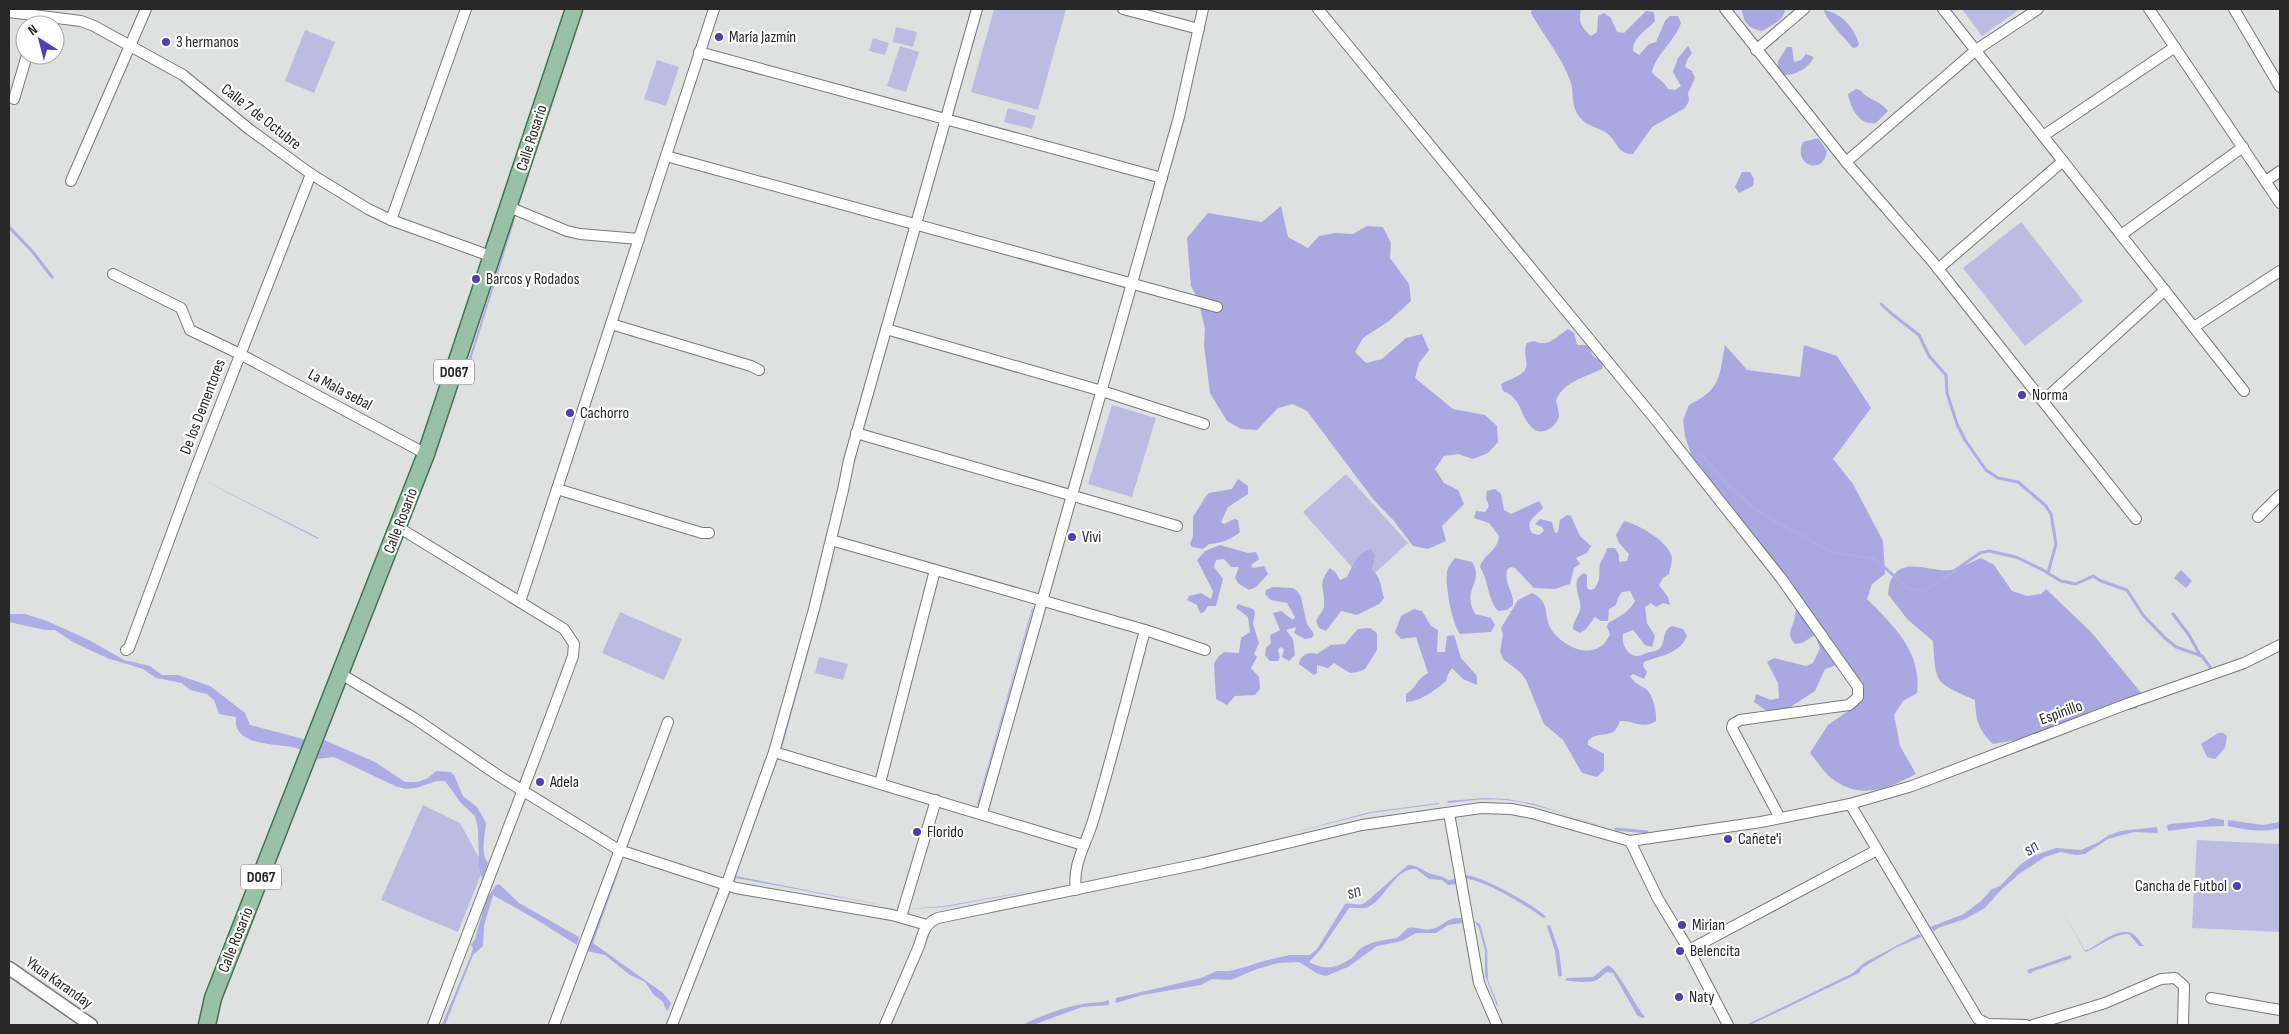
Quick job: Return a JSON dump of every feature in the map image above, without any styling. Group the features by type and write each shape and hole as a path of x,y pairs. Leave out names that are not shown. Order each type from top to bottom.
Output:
{"main road":[{"name":"Calle Rosario","path":"207,1025 213,998 426,454 574,9"}],"street":[{"path":"71,181 146,9"},
{"path":"391,220 466,9"},
{"path":"520,602 714,9"},
{"path":"672,1025 726,886 774,752 831,540 856,434 977,9"},
{"path":"1123,9 1199,29"},
{"path":"982,813 1179,117 1203,9"},
{"path":"1318,9 1655,419 1781,578 1858,687 1858,697 1849,706 1740,720 1732,724 1732,728 1780,818"},
{"path":"1725,9 1846,162 1938,269 2044,400 2136,518"},
{"path":"1756,50 1804,9"},
{"path":"1943,9 2244,391"},
{"path":"1846,162 1976,50 2038,9"},
{"path":"2149,9 2280,203"},
{"path":"2234,9 2280,86"},
{"name":"Calle 7 de Octubre","path":"65,22 88,23 182,75 249,130 311,174 368,209 391,220 493,257"},
{"path":"2043,136 2174,47"},
{"path":"699,52 1162,178"},
{"path":"14,99 24,65"},
{"path":"2122,235 2243,147"},
{"path":"666,156 1217,307"},
{"path":"1938,269 2064,161"},
{"path":"2266,181 2280,171"},
{"name":"De los Dementores","path":"126,650 129,648 240,354 311,174"},
{"path":"509,207 566,231 639,239"},
{"path":"2194,327 2280,271"},
{"name":"La Mala sebal","path":"113,274 177,305 184,312 190,330 240,354 426,454"},
{"path":"2044,400 2165,290"},
{"path":"611,324 759,370"},
{"path":"886,329 1102,391 1204,424"},
{"path":"856,434 1177,526"},
{"path":"557,489 702,533 710,533"},
{"path":"2258,517 2280,495"},
{"path":"398,527 564,629 574,644 573,656 524,792 492,868 433,1025"},
{"path":"831,540 1145,630 1205,650"},
{"path":"880,784 935,570"},
{"path":"1076,890 1075,874 1083,845 1092,823 1145,630"},
{"name":"Espinillo","path":"1630,841 1780,818 1850,804 1912,786 2118,708 2244,663 2280,645"},
{"path":"341,674 414,718 524,792 619,850 726,886 901,917 927,925"},
{"path":"554,1025 668,722"},
{"path":"774,752 982,813 1083,845"},
{"path":"901,917 936,800"},
{"path":"1850,804 1978,1019 1988,1024 2026,1025"},
{"path":"885,1025 927,925 938,918 1203,863 1362,825 1481,808 1511,809 1630,841 1658,899 1689,950 1728,1025"},
{"path":"1449,813 1479,983 1497,1025"},
{"path":"1689,950 1877,850"},
{"name":"Ykua Karanday","path":"9,968 91,1025"},
{"path":"2033,1025 2105,1003 2161,979 2175,978 2184,986 2183,1025"},
{"path":"2211,998 2280,1010"}],"shaded area":[{"path":"994,9 1066,9 1038,110 971,92"},
{"path":"1532,9 1581,9 1581,24 1591,36 1597,32 1598,16 1604,13 1611,18 1617,32 1624,33 1646,11 1654,12 1655,21 1635,42 1633,51 1639,55 1649,44 1656,42 1665,21 1670,16 1678,16 1681,23 1678,30 1657,59 1652,72 1668,89 1675,90 1681,86 1673,72 1678,58 1688,46 1692,53 1685,67 1692,71 1695,78 1688,93 1689,101 1685,108 1652,127 1633,154 1625,153 1607,133 1589,125 1577,113 1574,106 1571,83 1558,56 1531,13"},
{"path":"1785,9 1780,20 1762,31 1748,25 1743,15 1742,10"},
{"path":"1962,9 2020,9 1982,36"},
{"path":"1824,10 1836,14 1846,22 1857,38 1859,44 1857,47 1853,48 1832,24"},
{"path":"896,27 917,32 913,47 893,42"},
{"path":"305,30 335,42 314,93 285,81"},
{"path":"873,38 889,43 885,55 869,51"},
{"path":"900,46 919,52 906,92 887,86"},
{"path":"1787,47 1792,47 1794,62 1801,60 1806,54 1814,57 1809,65 1801,70 1783,75 1778,69 1778,61"},
{"path":"657,60 679,67 666,106 644,99"},
{"path":"1856,89 1885,107 1888,111 1876,123 1865,122 1853,110 1848,94"},
{"path":"1008,108 1036,116 1032,129 1004,122"},
{"path":"1818,138 1827,151 1825,159 1820,164 1810,165 1802,157 1803,142"},
{"path":"1742,172 1750,172 1754,179 1753,186 1739,193 1735,187"},
{"path":"1281,206 1288,237 1308,248 1319,236 1335,233 1353,234 1367,226 1383,227 1391,243 1390,258 1409,284 1411,301 1389,321 1363,338 1355,352 1366,363 1382,359 1406,338 1422,334 1429,350 1419,363 1415,378 1453,409 1485,415 1497,426 1498,442 1488,453 1473,459 1458,454 1444,456 1435,469 1444,483 1458,490 1464,504 1442,526 1446,541 1428,549 1413,546 1394,521 1373,499 1307,411 1293,404 1278,408 1257,430 1241,429 1227,421 1210,393 1204,345 1205,329 1198,299 1191,286 1187,238 1208,213 1262,222"},
{"path":"515,219 469,366 467,365"},
{"path":"2021,222 2083,301 2025,346 1963,268"},
{"path":"1568,329 1574,333 1577,345 1588,345 1593,356 1603,362 1602,369 1575,381 1563,389 1556,401 1559,416 1556,423 1550,429 1535,430 1526,420 1515,399 1503,391 1501,384 1525,370 1525,347 1527,343 1534,341 1539,343 1548,342"},
{"path":"1725,345 1747,370 1800,377 1804,345 1837,356 1871,408 1833,459 1853,484 1883,541 1885,574 1872,584 1867,599 1887,619 1904,641 1915,665 1917,693 1903,701 1894,715 1900,746 1916,774 1884,788 1862,791 1841,784 1825,772 1810,753 1828,725 1854,707 1857,690 1840,664 1825,669 1815,691 1783,712 1767,711 1754,702 1756,694 1771,700 1779,698 1778,683 1767,662 1774,658 1806,666 1813,663 1820,648 1815,635 1802,643 1795,644 1790,637 1796,603 1700,482 1685,436 1683,420 1689,405 1713,388 1719,374"},
{"path":"1112,405 1156,418 1132,497 1088,484"},
{"path":"1346,474 1408,543 1365,582 1303,512"},
{"path":"197,477 319,538 318,539"},
{"path":"1238,479 1248,486 1248,494 1228,507 1221,522 1224,524 1234,519 1238,520 1240,532 1225,541 1209,544 1203,549 1192,547 1190,544 1193,536 1193,517 1206,496 1209,493 1232,489"},
{"path":"1495,489 1501,494 1504,510 1511,514 1539,501 1543,508 1530,522 1529,525 1532,533 1539,535 1544,531 1542,527 1535,524 1540,519 1552,522 1555,533 1558,532 1560,520 1567,515 1571,516 1580,536 1591,546 1587,553 1576,558 1580,564 1574,568 1570,584 1555,589 1534,588 1515,568 1510,567 1506,575 1513,605 1507,610 1498,611 1494,606 1480,567 1484,559 1496,546 1499,536 1489,523 1474,518 1476,511 1485,512 1489,506 1486,498 1487,491"},
{"path":"1624,521 1645,530 1660,540 1670,552 1672,558 1669,574 1663,578 1659,585 1668,597 1670,605 1663,603 1656,607 1651,603 1645,607 1647,623 1655,636 1652,647 1645,645 1633,630 1623,634 1625,647 1631,654 1636,656 1656,651 1661,647 1665,633 1672,626 1683,629 1687,636 1684,642 1674,651 1644,662 1643,666 1647,672 1644,679 1633,674 1630,676 1651,695 1656,721 1651,724 1642,725 1620,721 1617,728 1610,734 1597,735 1588,741 1588,745 1604,754 1604,770 1597,777 1582,773 1563,740 1544,724 1526,680 1521,673 1503,659 1500,651 1503,635 1501,628 1518,600 1532,593 1545,606 1550,627 1559,639 1575,648 1583,650 1599,648 1610,634 1607,627 1608,623 1627,611 1635,601 1630,591 1622,592 1616,605 1609,609 1608,621 1601,621 1595,617 1586,629 1580,633 1573,629 1580,610 1576,585 1579,577 1584,573 1587,575 1587,587 1589,590 1594,589 1599,579 1600,564 1607,548 1615,548 1619,555 1619,562 1627,561 1629,554 1619,543 1616,535"},
{"path":"1220,545 1248,553 1256,552 1259,559 1251,565 1253,568 1264,566 1268,574 1256,587 1249,590 1239,584 1235,578 1239,567 1231,567 1224,559 1216,560 1214,567 1223,579 1216,606 1208,606 1204,612 1200,613 1197,605 1187,600 1189,596 1201,593 1211,599 1213,591 1197,560 1205,551"},
{"path":"1371,549 1375,555 1372,570 1379,579 1384,598 1379,604 1357,615 1341,611 1326,631 1319,628 1316,621 1324,607 1322,583 1326,574 1330,568 1340,580 1347,577 1359,556"},
{"path":"836,550 782,748 781,748"},
{"path":"1455,558 1472,562 1476,575 1470,598 1471,605 1475,614 1491,618 1495,625 1491,632 1460,634 1457,629 1447,586 1448,568"},
{"path":"1981,558 1994,565 2012,591 2027,596 2041,594 2046,589 2092,633 2142,694 2137,708 2104,716 2075,730 1993,744 1984,734 1979,724 1975,700 1944,685 1937,674 1935,666 1933,641 1907,619 1888,594 1891,580 1897,571 1904,568 1919,567 1951,570"},
{"path":"2181,570 2192,581 2186,588 2174,578"},
{"path":"1273,587 1293,588 1297,591 1301,597 1307,624 1314,634 1312,638 1305,639 1294,633 1296,627 1286,630 1293,639 1295,655 1289,661 1282,657 1284,649 1280,647 1278,650 1280,657 1278,661 1270,661 1265,655 1266,648 1271,643 1270,635 1280,630 1273,613 1281,611 1293,620 1295,617 1287,603 1271,600 1265,594 1266,590"},
{"path":"1238,604 1253,609 1255,612 1253,624 1259,643 1254,654 1257,657 1251,668 1259,677 1260,689 1255,695 1235,696 1227,705 1216,699 1214,664 1224,652 1239,653 1241,638 1250,632 1248,617 1236,608"},
{"path":"1032,608 1033,608 977,804"},
{"path":"1414,609 1422,611 1431,626 1438,630 1437,652 1445,652 1447,636 1454,635 1461,658 1477,676 1477,685 1463,679 1452,668 1446,681 1437,688 1422,698 1406,702 1406,694 1428,673 1416,637 1401,639 1395,632 1401,616"},
{"path":"620,612 682,639 664,680 602,653"},
{"path":"9,614 25,614 47,621 89,640 124,660 150,666 162,675 178,675 210,686 245,713 250,725 307,740 303,750 265,744 247,738 240,733 236,725 236,717 219,714 214,700 207,694 190,690 182,683 156,678 143,669 107,658 73,642 55,630 45,630 9,622"},
{"path":"1370,628 1377,633 1377,650 1365,669 1350,673 1334,663 1328,668 1317,665 1317,673 1314,675 1299,664 1305,654 1317,654 1331,645 1345,644 1358,629"},
{"path":"819,657 848,664 843,680 815,673"},
{"path":"2218,733 2223,733 2227,736 2225,748 2215,759 2207,757 2201,744"},
{"path":"324,740 375,762 405,782 418,782 428,778 436,771 450,772 454,775 463,796 477,807 486,823 484,854 488,863 482,880 479,865 478,829 475,816 461,803 445,781 437,781 416,788 406,789 395,786 334,757 317,759"},
{"path":"777,761 736,876 897,908 736,878 733,885 757,889 766,888 767,898 780,902 731,890 716,927"},
{"path":"1485,798 1507,799 1535,804 1556,811 1506,800 1492,799 1448,803 1447,801"},
{"path":"1439,803 1371,813 1280,836 1370,812"},
{"path":"423,805 460,823 484,867 458,932 381,900"},
{"path":"2213,818 2224,820 2224,826 2168,831 2167,825"},
{"path":"2228,820 2263,825 2280,822 2280,828 2261,831 2247,830 2228,826"},
{"path":"2157,827 2158,833 2134,832 2108,839 2085,854 2076,855 2061,852 2045,857 2019,874 1985,908 1965,919 1934,931 1930,927 1964,914 1981,901 1992,889 2000,886 2021,864 2033,856 2056,848 2081,850 2109,835 2121,831"},
{"name":"Cancha de Futbol","path":"2197,840 2280,844 2280,932 2192,928"},
{"path":"623,860 593,943 663,993 671,1003 667,1012 663,1002 654,995 645,982 630,975 605,955 587,951"},
{"path":"1408,865 1415,866 1448,880 1455,879 1456,884 1448,885 1442,880 1429,879 1416,869 1402,873 1374,903 1366,908 1349,908 1321,949 1309,962 1321,967 1336,966 1352,958 1364,946 1378,941 1397,938 1408,928 1432,929 1457,918 1462,918 1462,923 1448,925 1436,933 1416,933 1402,941 1377,946 1348,967 1326,976 1318,974 1299,962 1278,963 1257,969 1231,980 1212,979 1201,985 1142,995 1116,1003 1116,998 1201,978 1217,971 1241,971 1251,965 1264,961 1290,955 1310,955 1317,949 1345,904 1360,905 1365,903"},
{"path":"1465,875 1483,880 1508,892 1546,917 1543,918 1494,888 1466,879"},
{"path":"499,884 519,903 579,937 577,945 493,895 484,926 483,946 473,955 445,1025 442,1025 471,955 473,948 471,945 475,939 486,900 496,885"},
{"path":"1069,884 945,907 908,909 945,906"},
{"path":"2061,908 2085,951 2121,932 2133,934 2144,946 2139,946 2129,934 2112,938 2085,952"},
{"path":"1474,921 1480,924 1487,950 1488,980 1497,1006 1485,975 1485,950 1479,928"},
{"path":"1550,925 1559,951 1562,975 1560,977 1558,975 1555,951 1547,926"},
{"path":"1919,934 1921,937 1897,947 1862,968 1859,973 1750,1025 1746,1025 1853,973 1864,963"},
{"path":"1608,965 1612,967 1645,1017 1642,1018 1637,1015 1613,973 1607,972 1591,982 1565,980 1567,978 1593,977"},
{"path":"1109,1000 1109,1005 1082,1007 1033,1025 1022,1025 1044,1015 1067,1008"}],"waterway":[{"path":"9,227 32,251 52,277"},
{"path":"1881,304 1919,335 1929,356 1946,375 1947,393 1957,424 1965,440 1986,470 1998,478 2018,482 2045,505 2051,514 2056,544 2048,573"},
{"path":"1701,454 1727,484 1759,512 1831,552 1875,559 1909,589 1925,591 1980,553 1989,551 2016,557 2061,581 2076,584 2093,576 2101,581 2127,590 2143,615 2165,638 2176,647 2202,656 2210,667"},
{"path":"2173,614 2189,635 2200,655"},
{"path":"1616,829 1647,832"},
{"path":"2030,972 2070,957"},
{"path":"1228,973 1251,967"}],"place":[{"name":"María Jazmín","path":"719,37"},
{"name":"3 hermanos","path":"166,42"},
{"name":"Barcos y Rodados","path":"476,279"},
{"name":"Norma","path":"2022,395"},
{"name":"Cachorro","path":"570,413"},
{"name":"Vivi","path":"1072,537"},
{"name":"Adela","path":"540,782"},
{"name":"Florido","path":"917,832"},
{"name":"Cañete'i","path":"1728,839"},
{"name":"Cancha de Futbol","path":"2237,886"},
{"name":"Mirian","path":"1682,925"},
{"name":"Belencita","path":"1680,951"},
{"name":"Naty","path":"1679,997"}],"water label":[{"name":"sn","path":"2031,848"},
{"name":"sn","path":"1354,892"}]}
